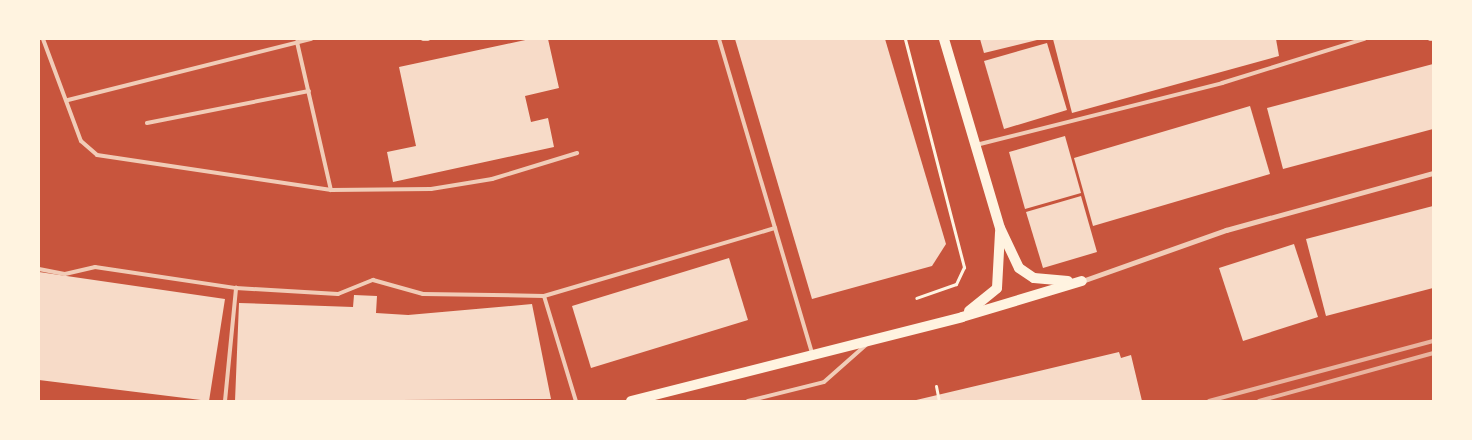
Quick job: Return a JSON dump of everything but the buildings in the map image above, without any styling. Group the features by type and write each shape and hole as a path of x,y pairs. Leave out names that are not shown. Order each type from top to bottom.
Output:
{"main road":[{"path":"944,39 1000,228 1019,268 1034,278 1082,281"},
{"path":"962,317 997,288 1000,228"},
{"path":"631,401 812,353 962,317 1082,281"}],"street":[{"path":"1082,281 1207,236 1433,173"}],"lane":[{"path":"43,39 68,100 80,140 97,155 331,190 431,189 492,179 577,153"},
{"path":"68,100 311,39"},
{"path":"423,39 428,39"},
{"path":"719,39 812,353"},
{"path":"976,145 1222,83 1364,39"},
{"path":"297,42 331,190"},
{"path":"147,123 309,92"},
{"path":"39,269 65,274 95,267 236,288 338,294 373,280 423,294 544,296 775,228"},
{"path":"225,401 236,288"},
{"path":"544,296 576,401"},
{"path":"748,401 824,382 872,339"}],"path":[{"path":"905,39 964,267 956,284 916,298"},
{"path":"936,386 939,401"}],"railway":[{"path":"1209,401 1433,341"},
{"path":"1259,401 1433,353"}]}
